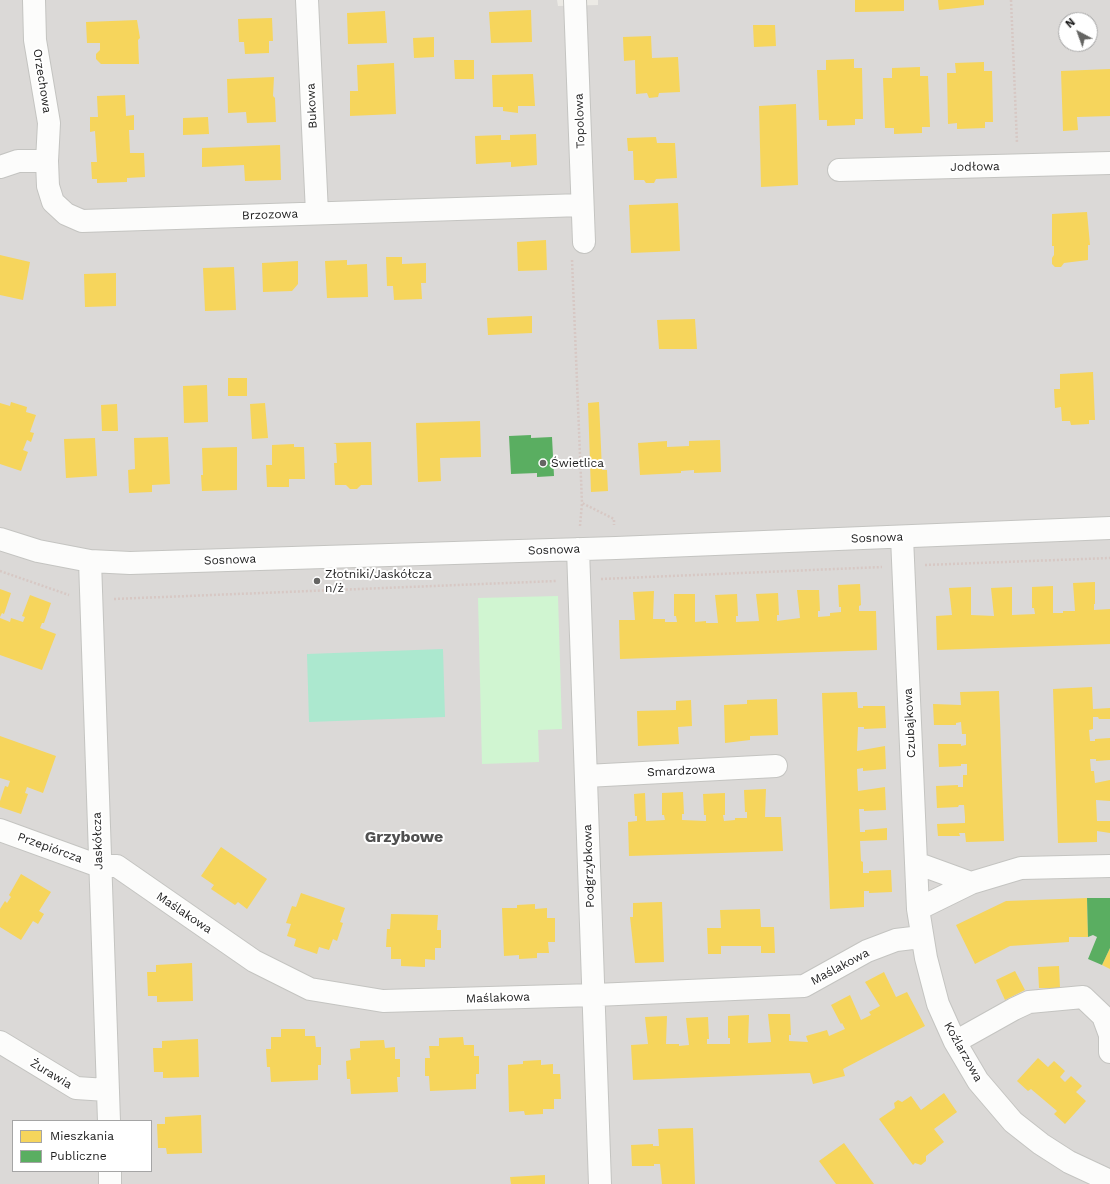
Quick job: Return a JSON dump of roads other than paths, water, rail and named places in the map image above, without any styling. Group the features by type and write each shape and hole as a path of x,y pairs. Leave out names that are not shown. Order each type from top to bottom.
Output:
{"street":[{"name":"Orzechowa","path":"34,0 35,40 49,123 47,161"},
{"name":"Bukowa","path":"307,0 317,213"},
{"name":"Topolowa","path":"575,0 582,205 578,247"},
{"path":"0,167 18,161 47,161"},
{"name":"Brzozowa","path":"47,161 48,186 53,202 66,214 82,221 582,205"},
{"name":"Jodłowa","path":"840,170 1110,163"},
{"name":"Sosnowa","path":"0,539 38,551 90,561 130,564 616,548 1110,528"},
{"name":"Czubajkowa","path":"902,537 918,909"},
{"name":"Podgrzybkowa","path":"578,549 595,995 600,1184"},
{"name":"Jaskółcza","path":"90,561 90,601 109,1120"},
{"name":"Smardzowa","path":"586,776 776,766"},
{"name":"Przepiórcza","path":"0,830 99,866"},
{"path":"916,863 971,883"},
{"name":"Maślakowa","path":"99,866 117,866 254,961 310,989 383,1001 595,995 804,986 867,951 896,940 921,937"},
{"path":"918,909 971,883 1021,868 1110,866"},
{"name":"Koźlarzowa","path":"918,909 921,937 938,1004 955,1042 978,1081 1013,1122 1041,1144 1069,1162 1110,1181"},
{"path":"955,1042 1029,1002 1083,997 1103,1016 1110,1035 1110,1052"},
{"name":"Żurawia","path":"0,1042 76,1088 107,1090"},
{"path":"110,1172 110,1184"}],"place":[{"name":"Świetlica","path":"543,463"},
{"name":"Złotniki/Jaskółcza n/ż","path":"317,581"}],"district":[{"name":"Grzybowe","path":"404,837"}]}
